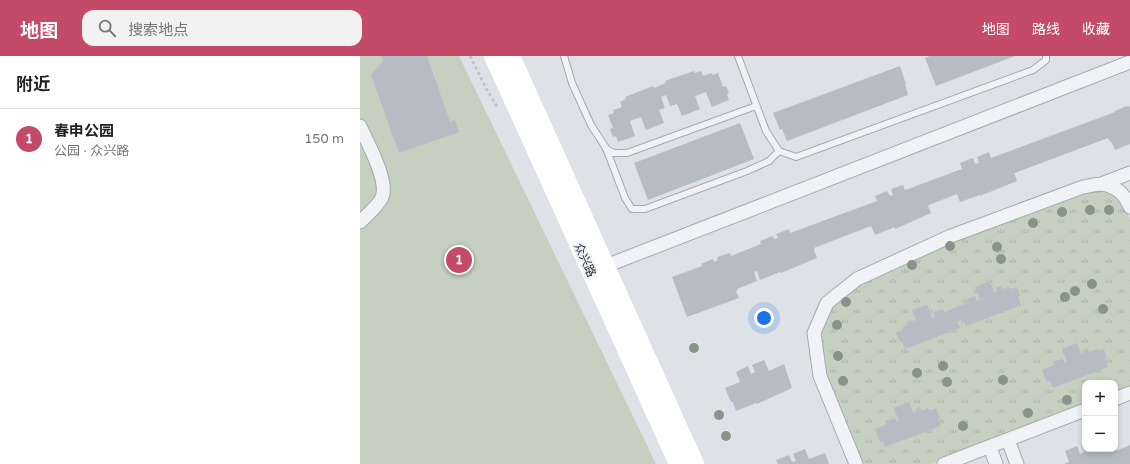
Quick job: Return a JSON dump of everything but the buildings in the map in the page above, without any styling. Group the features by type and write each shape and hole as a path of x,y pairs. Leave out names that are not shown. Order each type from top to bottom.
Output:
{"street":[{"name":"众兴路","path":"493,56 695,464"},
{"name":"众兴路","path":"511,56 678,464"},
{"path":"598,269 1130,62"},
{"path":"360,126 382,176 384,187 382,198 360,222"},
{"path":"856,464 820,376 814,334 827,303 858,279 951,236 1083,187 1101,184 1130,173"},
{"path":"1101,184 1118,189 1130,206"},
{"path":"1118,398 1130,393"},
{"path":"944,464 1082,411"},
{"path":"1008,440 1018,464"},
{"path":"990,447 996,464"}],"lane":[{"path":"564,56 572,83 591,125 606,148 625,198 632,209 645,209 747,171 769,161 779,151"},
{"path":"738,56 766,131 779,151 796,157 1033,70 1046,60 1046,56"},
{"path":"606,148 614,154 627,153 756,106"}],"green space":[{"path":"360,56 459,56 656,464 360,464"},
{"path":"1103,189 1117,193 1126,208 1130,219 1130,390 1118,394 1118,380 1082,380 1082,408 933,464 860,464 825,375 818,334 833,304 862,281 951,239 1081,192"}],"place":[{"name":"春申公园","path":"459,260"}]}
